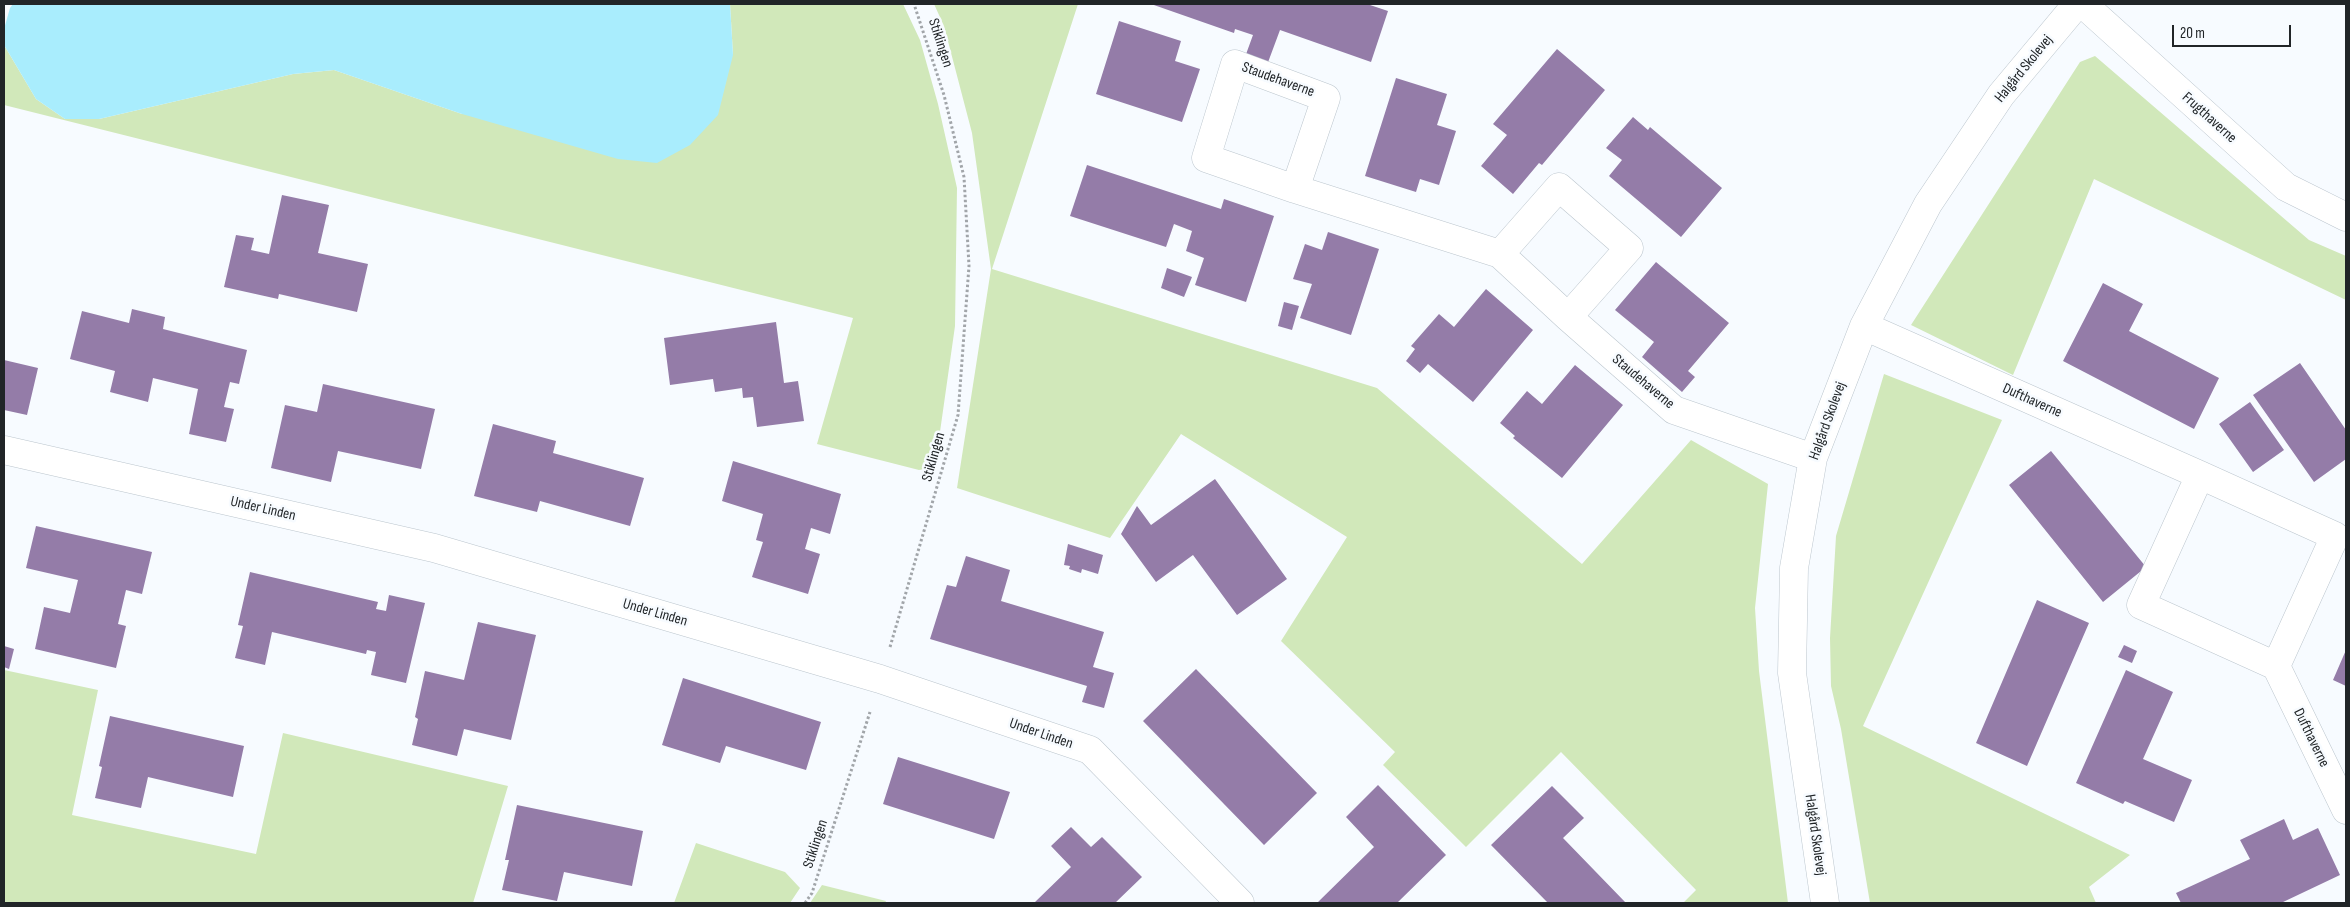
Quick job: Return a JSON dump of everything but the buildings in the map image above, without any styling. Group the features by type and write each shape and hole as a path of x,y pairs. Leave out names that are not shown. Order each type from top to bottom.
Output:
{"street":[{"name":"Halgård Skolevej","path":"1825,903 1792,673 1794,568 1813,458 1864,326 1928,204 2001,96 2077,4"},
{"name":"Frugthaverne","path":"2083,4 2286,187 2346,217"},
{"name":"Staudehaverne","path":"1295,189 1326,98 1234,64 1206,158 1295,189 1500,254 1568,318 1674,410 1813,458"},
{"path":"1500,254 1559,187 1629,248 1568,318"},
{"name":"Dufthaverne","path":"1864,326 2335,536 2276,666 2346,810"},
{"name":"Under Linden","path":"4,450 434,548 880,679 1090,750 1240,903"},
{"path":"2200,475 2141,606 2276,666"}],"path":[{"name":"Stiklingen","path":"806,903 812,893 880,679 958,414 969,266 964,177 944,95 914,4"}],"green space":[{"path":"730,4 903,4 920,40 938,104 957,188 955,326 935,467 919,470 817,444 853,318 4,105 4,45 36,99 65,119 99,119 293,74 334,70 462,114 733,55"},
{"path":"934,4 1078,4 992,269 1377,388 1582,564 1691,440 1768,484 1755,608 1759,671 1788,903 1683,903 1696,890 1561,752 1466,847 1383,765 1395,752 1281,641 1347,537 1181,434 1110,538 957,488 991,269 972,133 944,26"},
{"path":"2095,56 2309,240 2346,256 2346,300 2094,179 2013,375 1911,325 2080,62"},
{"path":"1884,374 2002,420 1863,726 2130,855 2089,887 2096,903 1870,903 1841,729 1831,686 1830,638 1836,536"},
{"path":"4,670 98,690 72,815 256,854 283,733 508,786 473,903 4,903"},
{"path":"696,843 785,872 800,888 790,903 674,903"},
{"path":"822,885 886,901 885,903 810,903"}],"water":[{"path":"13,4 730,4 733,55 718,115 690,145 657,163 618,159 462,114 334,70 293,74 99,119 65,119 36,99 4,45 4,29"}]}
